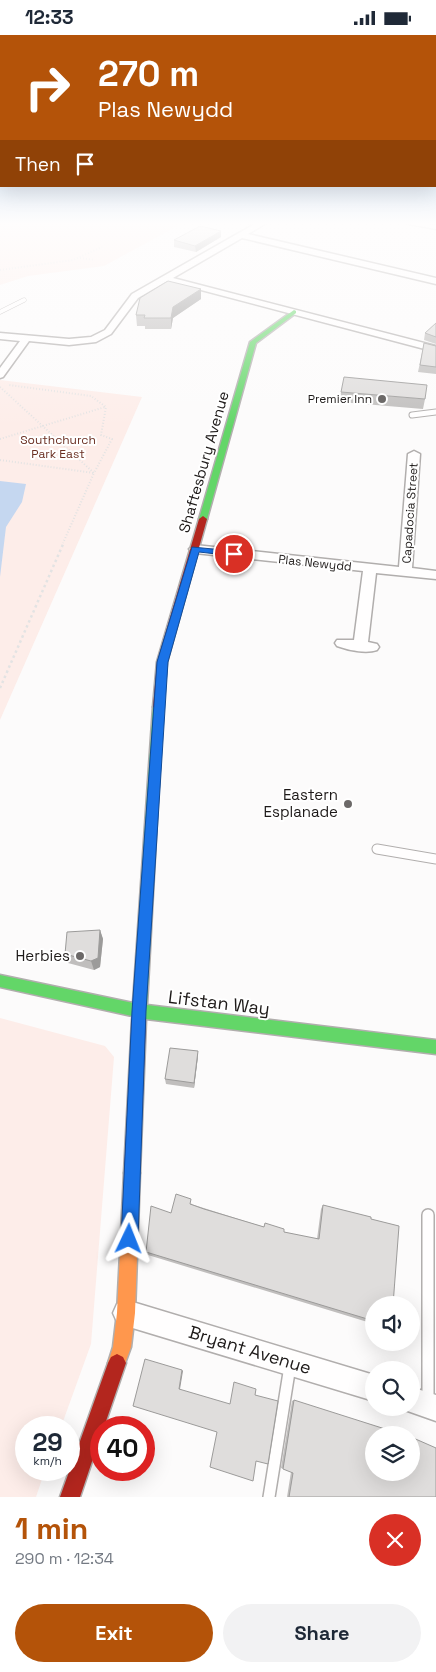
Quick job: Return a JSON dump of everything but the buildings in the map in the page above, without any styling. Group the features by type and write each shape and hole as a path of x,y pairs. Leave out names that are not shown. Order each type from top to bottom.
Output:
{"street":[{"path":"0,336 69,341 94,340 108,332 132,298 145,290"},
{"path":"211,290 436,349"},
{"name":"Shaftesbury Avenue","path":"70,1497 122,1347 126,1313 139,1011 162,662 253,342 294,312"},
{"path":"0,375 27,338"},
{"name":"Capadocia Street","path":"406,573 414,454"},
{"name":"Plas Newydd","path":"195,549 436,575"},
{"path":"342,643 366,646 370,569"},
{"name":"Lifstan Way","path":"0,981 139,1011 436,1047"},
{"name":"Bryant Avenue","path":"126,1313 365,1386"}],"lane":[{"path":"0,312 24,300"},
{"path":"412,415 436,412"},
{"path":"377,849 436,859"},
{"path":"425,1405 428,1215"},
{"path":"269,1497 291,1362"}],"path":[{"path":"9,385 91,396 106,407"},
{"path":"0,387 94,473"},
{"path":"0,439 106,407"},
{"path":"0,688 94,473 112,439 101,435 106,407"},
{"path":"0,460 94,473"}],"green space":[{"name":"Southchurch Park East","path":"0,380 142,397 0,720"},
{"path":"0,1018 105,1046 114,1057 91,1344 65,1416 15,1416 15,1481 41,1481 36,1497 0,1497"}],"water":[{"path":"0,481 26,484 22,502 6,527 0,577"}],"traffic: fast":[{"path":"203,519 253,342 294,312"},
{"path":"139,1019 158,707"},
{"path":"0,981 139,1011 436,1047"}],"traffic: slow":[{"path":"117,1363 122,1347 126,1313 132,1173"}],"traffic: jam":[{"path":"158,707 162,662 203,519"},
{"path":"132,1173 139,1019"},
{"path":"70,1497 117,1363"}],"place":[{"name":"Premier Inn","path":"382,399"},
{"name":"Eastern Esplanade","path":"348,804"},
{"name":"Herbies","path":"80,956"}],"route":[{"path":"129,1239 139,1011 162,662 195,549 234,554"}]}
